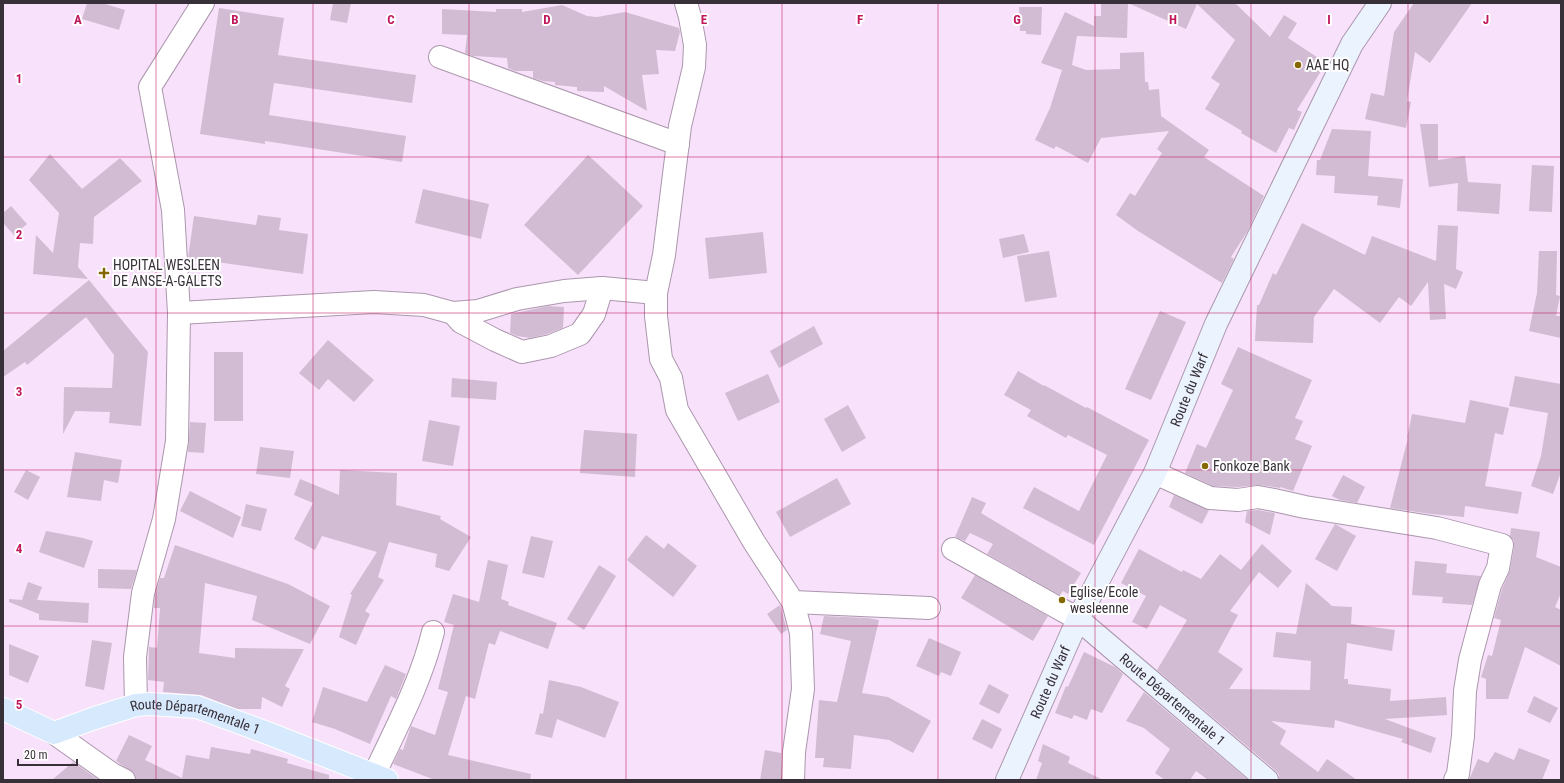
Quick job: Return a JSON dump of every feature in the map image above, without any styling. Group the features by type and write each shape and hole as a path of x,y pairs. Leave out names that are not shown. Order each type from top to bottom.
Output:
{"main road":[{"name":"Route du Warf","path":"1007,780 1078,619 1154,473 1216,324 1352,44 1380,3"},
{"name":"Route Départementale 1","path":"1078,619 1267,780"},
{"name":"Route Départementale 1","path":"54,733 92,719 136,706 150,704 197,708 270,734 381,777"},
{"path":"3,709 54,733"}],"street":[{"path":"136,706 135,657 143,593 164,519 177,441 178,313 172,210 150,87 202,3"},
{"path":"686,3 695,45 694,68 680,126 664,255 656,294 656,316 661,359 671,378 677,410 754,542 793,602 801,633 803,689 794,752 793,780"},
{"path":"440,57 678,144"},
{"path":"178,313 374,302 424,305 453,313 478,311 517,299 564,291 602,288 656,294"},
{"path":"453,313 461,322 494,340 522,352 551,346 580,334 594,314 602,288"},
{"path":"1154,473 1210,498 1238,500 1258,497 1304,507 1437,528 1502,545 1498,568 1490,585 1470,660 1465,691 1462,744 1458,774 1455,780"},
{"path":"953,549 1078,619"},
{"path":"793,602 929,608"},
{"path":"381,777 407,703 428,651 433,632"},
{"path":"54,733 112,774 124,780"}],"building":[{"path":"87,3 102,3 125,10 119,30 82,19"},
{"path":"333,3 351,3 347,23 330,20"},
{"path":"1101,3 1128,3 1127,38 1077,36 1072,65 1086,70 1120,69 1120,53 1144,52 1145,82 1148,82 1149,90 1159,89 1161,116 1209,150 1204,157 1264,196 1247,232 1231,257 1234,259 1222,283 1138,231 1116,215 1130,193 1135,196 1162,153 1157,149 1169,131 1101,138 1088,163 1056,146 1054,149 1035,140 1050,108 1062,70 1041,63 1065,12 1094,26 1094,16 1101,16"},
{"path":"1128,3 1235,3 1270,37 1284,15 1297,23 1288,38 1326,63 1297,110 1302,112 1294,130 1289,128 1276,153 1241,133 1242,131 1205,109 1220,84 1211,78 1235,40 1197,4 1186,29"},
{"path":"1414,3 1472,3 1430,63 1415,52 1407,101 1411,102 1406,128 1365,119 1371,93 1384,96 1394,32"},
{"path":"562,5 587,16 597,17 625,12 679,28 680,32 675,51 656,50 659,74 642,75 647,111 604,86 604,92 577,91 577,87 555,85 555,82 533,78 533,71 515,71 508,68 507,58 473,56 465,53 467,35 442,34 442,9 496,12 496,9 522,9 522,12"},
{"path":"1019,7 1042,7 1041,35 1026,34 1026,31 1020,31"},
{"path":"219,8 284,18 278,55 416,75 412,103 274,83 269,115 406,136 402,162 265,141 265,144 200,134"},
{"path":"1420,124 1438,124 1438,160 1465,156 1467,182 1501,184 1499,214 1457,211 1458,183 1429,187"},
{"path":"1332,129 1371,131 1368,176 1403,179 1400,208 1377,205 1378,196 1334,193 1335,176 1316,175 1317,160 1320,160"},
{"path":"50,154 82,189 120,158 142,181 94,217 93,244 80,243 78,267 88,279 33,274 36,235 53,253 59,213 29,180"},
{"path":"588,155 643,206 578,275 524,225"},
{"path":"1532,165 1554,166 1552,212 1529,211"},
{"path":"423,189 489,204 481,239 415,223"},
{"path":"11,206 27,224 14,235 3,223 3,213"},
{"path":"258,215 281,218 279,230 308,234 303,274 188,258 194,216 256,225"},
{"path":"1302,223 1365,255 1372,236 1436,261 1438,225 1458,226 1456,269 1463,272 1456,289 1444,284 1446,319 1430,320 1428,282 1411,306 1399,297 1380,323 1334,289 1314,317 1313,343 1255,341 1257,305 1259,305 1273,273 1276,275"},
{"path":"763,232 767,273 709,279 705,238"},
{"path":"1024,234 1029,252 1003,258 999,239"},
{"path":"1049,251 1057,297 1025,302 1017,256"},
{"path":"1539,251 1557,251 1556,295 1560,296 1556,316 1561,316 1561,338 1529,331 1537,293"},
{"path":"89,280 148,352 141,426 109,423 110,412 75,411 63,434 64,387 112,388 114,355 86,317 27,365 25,362 3,377 3,351"},
{"path":"548,306 564,307 563,328 530,338 517,336 510,333 511,314"},
{"path":"1160,311 1186,322 1151,400 1125,389"},
{"path":"814,326 823,344 779,368 770,351"},
{"path":"328,340 374,380 354,402 328,379 319,390 299,373"},
{"path":"1238,347 1312,380 1295,418 1303,421 1295,439 1312,446 1293,491 1280,487 1260,485 1238,487 1213,486 1185,473 1197,444 1206,448 1233,390 1221,384"},
{"path":"214,352 243,352 243,421 214,421"},
{"path":"1018,371 1149,440 1094,545 1023,508 1034,487 1079,511 1107,455 1068,435 1066,438 1027,416 1031,410 1004,395"},
{"path":"768,374 780,402 738,421 725,393"},
{"path":"1515,376 1561,384 1561,472 1553,494 1531,486 1541,456 1548,413 1509,406"},
{"path":"452,378 497,382 496,400 451,397"},
{"path":"1470,400 1509,408 1503,435 1495,433 1485,486 1522,492 1518,514 1465,506 1464,517 1390,508 1408,438 1412,414 1465,423"},
{"path":"848,405 866,438 842,452 824,419"},
{"path":"429,420 460,426 453,466 422,461"},
{"path":"190,422 206,423 204,453 188,452"},
{"path":"584,430 637,434 635,477 580,473"},
{"path":"260,447 294,451 290,478 256,474"},
{"path":"75,452 122,460 118,483 104,480 101,501 67,497"},
{"path":"26,470 40,477 28,500 14,492"},
{"path":"340,470 397,473 396,505 441,516 440,519 471,537 449,571 435,567 437,554 389,542 378,577 384,580 365,611 370,614 356,645 339,637 352,595 350,594 377,552 322,536 315,550 294,539 313,503 294,495 300,479 339,495"},
{"path":"1343,475 1365,487 1357,503 1340,500 1332,496"},
{"path":"837,478 851,504 790,537 776,512"},
{"path":"190,491 241,517 233,538 180,511"},
{"path":"1174,495 1209,510 1202,524 1169,507"},
{"path":"972,497 986,503 981,513 1081,573 1068,594 1063,591 1060,595 987,554 993,544 970,533 965,541 955,537"},
{"path":"246,504 267,509 261,531 241,526"},
{"path":"1258,510 1275,513 1270,535 1245,522 1247,511"},
{"path":"1335,524 1356,536 1337,571 1315,559"},
{"path":"1511,528 1540,532 1536,557 1561,567 1561,593 1555,607 1561,610 1561,666 1525,647 1508,699 1486,699 1486,679 1481,677 1488,655 1492,656 1501,620 1494,618 1502,589 1510,570 1514,547 1514,541 1510,536"},
{"path":"46,531 93,541 84,568 39,552"},
{"path":"646,535 664,549 668,543 697,566 673,597 627,560"},
{"path":"531,536 553,541 544,578 522,573"},
{"path":"1262,544 1292,571 1278,588 1259,572 1230,611 1238,615 1218,652 1243,669 1229,689 1310,690 1311,661 1273,657 1276,632 1296,634 1306,583 1332,606 1352,607 1351,624 1395,630 1392,651 1347,643 1344,679 1348,679 1348,684 1391,689 1390,701 1446,697 1447,715 1385,719 1436,738 1431,753 1401,742 1403,739 1335,720 1334,728 1271,721 1286,731 1280,744 1318,772 1327,759 1357,780 1279,780 1279,775 1275,770 1157,670 1187,620 1160,605 1147,629 1132,622 1146,596 1121,583 1139,549 1182,572 1183,570 1201,579 1220,554 1241,570"},
{"path":"175,545 288,584 330,606 310,644 252,620 257,596 205,583 199,653 235,658 235,648 304,649 285,686 290,689 282,707 262,697 261,709 237,709 201,695 163,692 164,682 148,680 149,647 157,648 160,608 154,608 155,596 160,578 164,578"},
{"path":"488,560 508,565 501,599 509,602 508,605 557,623 548,649 500,631 495,645 489,643 475,699 466,696 448,755 531,774 530,780 435,780 393,764 400,749 403,750 411,726 435,735 448,692 438,689 454,625 444,622 453,594 479,602"},
{"path":"1415,561 1447,564 1446,573 1481,576 1472,605 1442,603 1443,597 1412,595"},
{"path":"599,565 616,576 584,630 567,619"},
{"path":"98,569 137,570 131,589 98,588"},
{"path":"975,575 1048,616 1033,641 961,598"},
{"path":"28,582 42,587 37,600 89,603 88,623 39,620 39,614 9,602 9,599 22,600"},
{"path":"780,605 787,630 781,634 767,614"},
{"path":"824,616 879,620 862,693 888,697 931,721 913,753 889,740 854,735 851,769 823,767 824,758 815,758 819,700 837,702 851,641 820,634"},
{"path":"929,638 961,652 951,676 941,672 939,676 916,666"},
{"path":"92,640 112,643 104,690 85,686"},
{"path":"9,644 39,656 28,683 9,675"},
{"path":"1084,652 1115,667 1123,674 1102,713 1091,709 1087,720 1074,715 1072,719 1055,713 1066,686 1068,687"},
{"path":"385,665 406,674 396,699 391,696 370,744 335,729 312,722 323,687 367,702"},
{"path":"549,680 581,687 619,702 605,738 557,719 552,738 535,734 540,713 543,714"},
{"path":"989,684 1009,695 999,714 979,704"},
{"path":"1144,692 1248,780 1208,780 1196,771 1190,780 1165,780 1155,773 1170,749 1144,728 1126,721"},
{"path":"1534,696 1558,708 1550,723 1527,712"},
{"path":"982,719 1002,729 992,749 972,739"},
{"path":"129,735 152,746 145,760 182,778 186,755 209,759 211,747 250,754 251,749 288,759 287,763 329,775 329,780 136,780 134,773 116,761"},
{"path":"1043,744 1070,757 1068,763 1103,780 1036,780 1042,763 1038,761"},
{"path":"1519,748 1550,760 1542,780 1469,780 1478,759 1488,763 1495,752 1514,760"},
{"path":"765,750 781,753 781,780 760,780"},
{"path":"73,762 99,780 52,780"}],"place":[{"name":"AAE HQ","path":"1298,65"},
{"name":"HOPITAL WESLEEN DE ANSE-A-GALETS","path":"104,273"},
{"name":"Fonkoze Bank","path":"1205,466"},
{"name":"Eglise/Ecole wesleenne","path":"1062,600"}]}
